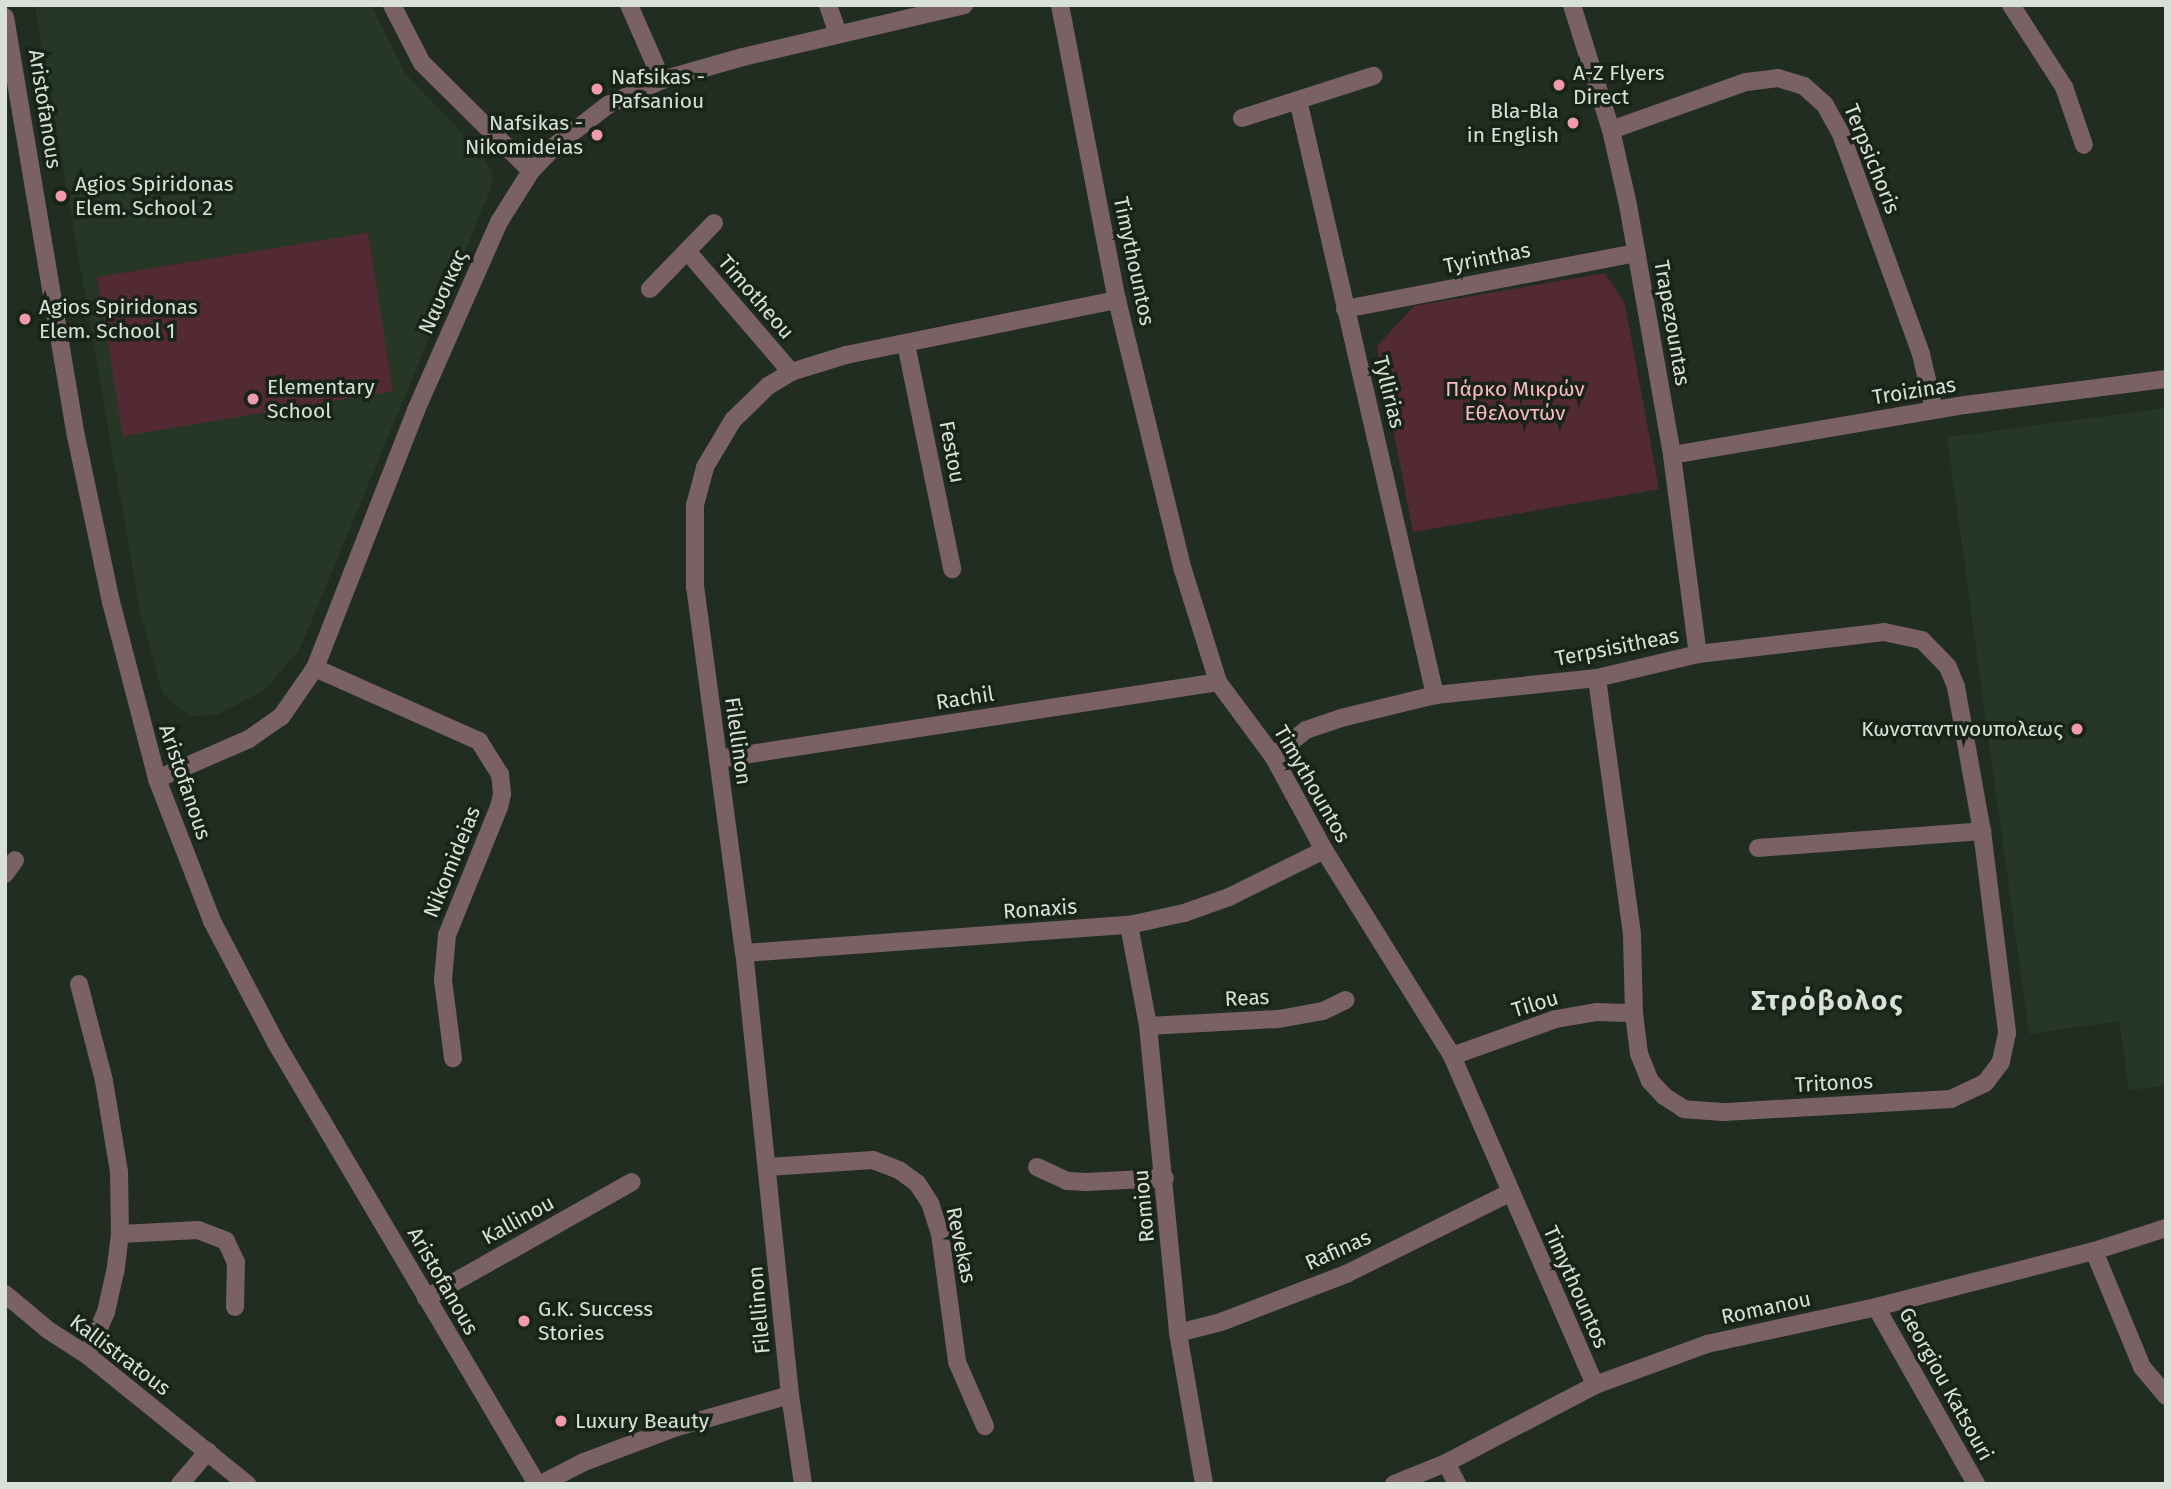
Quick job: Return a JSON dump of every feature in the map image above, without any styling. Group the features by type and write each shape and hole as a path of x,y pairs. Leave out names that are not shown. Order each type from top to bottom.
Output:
{"street":[{"path":"392,5 422,63 531,171"},
{"path":"629,5 662,80"},
{"path":"828,5 838,34"},
{"name":"Ναυσικας","path":"158,779 249,739 281,717 315,668 416,410 499,222 531,171 556,145 608,106 662,80 838,34 964,5"},
{"name":"Timythountos","path":"1060,5 1117,300 1183,570 1218,682 1273,756 1324,850 1452,1056 1509,1193 1595,1385"},
{"name":"Trapezountas","path":"1572,5 1611,130 1637,253 1672,455 1698,654"},
{"path":"2011,5 2064,87 2084,145"},
{"name":"Aristofanous","path":"5,18 76,436 113,613 158,779 212,920 276,1043 539,1484"},
{"path":"1242,118 1373,76"},
{"name":"Terpsichoris","path":"1611,130 1746,82 1778,78 1804,86 1825,105 1842,134 1921,354 1934,410"},
{"name":"Tyllirias","path":"1298,100 1435,695"},
{"name":"Timotheou","path":"650,289 714,223"},
{"name":"Timotheou","path":"687,251 791,372"},
{"name":"Tyrinthas","path":"1345,309 1637,253"},
{"name":"Filellinon","path":"803,1484 790,1395 744,953 695,587 695,505 705,467 733,420 768,386 791,372 846,355 1117,300"},
{"name":"Festou","path":"906,344 952,569"},
{"name":"Troizinas","path":"1672,455 1934,410 2166,379"},
{"name":"Terpsisitheas","path":"1273,756 1306,730 1341,718 1435,695 1597,678 1698,654 1884,632 1922,640 1935,650"},
{"name":"Tritonos","path":"1597,678 1632,934 1633,1013 1639,1054 1650,1081 1664,1096 1684,1108 1723,1112 1951,1099 1970,1093 1995,1073 2006,1049 2007,1033 1982,831 1956,687 1948,667 1935,650"},
{"name":"Nikomideias","path":"315,668 479,741 500,774 502,794 499,807 447,935 443,980 453,1058"},
{"name":"Rachil","path":"718,759 1218,682"},
{"path":"1758,848 1982,831"},
{"name":"Ronaxis","path":"744,953 1129,925 1184,913 1230,897 1324,850"},
{"name":"Romiou","path":"1129,925 1148,1026 1165,1178 1178,1333 1203,1484"},
{"path":"79,984 104,1081 119,1172 120,1234 106,1312 87,1355"},
{"name":"Reas","path":"1148,1026 1279,1019 1322,1011 1346,1000"},
{"name":"Tilou","path":"1452,1056 1556,1018 1597,1012 1633,1013"},
{"name":"Revekas","path":"768,1167 873,1160 899,1170 917,1183 929,1203 940,1234 957,1362 985,1426"},
{"path":"1037,1167 1068,1181 1165,1178"},
{"name":"Kallinou","path":"426,1298 632,1182"},
{"name":"Rafinas","path":"1178,1333 1221,1322 1346,1274 1509,1193"},
{"name":"Romanou","path":"1394,1484 1446,1463 1595,1385 1707,1344 1876,1307 2094,1251 2166,1228"},
{"path":"120,1234 198,1230 226,1241 236,1262 235,1307"},
{"path":"2094,1251 2142,1367 2166,1396"},
{"name":"Kallistratous","path":"5,1294 48,1329 87,1355 247,1484"},
{"name":"Georgiou Katsouri","path":"1876,1307 1976,1484"},
{"path":"539,1484 584,1462 677,1427 790,1395"},
{"path":"180,1484 208,1451"},
{"path":"1446,1463 1457,1484"}],"shaded area":[{"name":"Elementary School","path":"35,5 371,5 405,73 475,147 492,170 492,186 300,649 265,690 217,715 189,716 163,694 140,612"},
{"name":"Κωνσταντινουπολεως","path":"2166,408 2166,1086 2129,1090 2119,1021 2029,1034 1947,437"}],"green space":[{"path":"368,233 393,391 123,436 97,277"},
{"name":"Πάρκο Μικρών Εθελοντών","path":"1605,273 1625,304 1659,489 1413,532 1377,346 1414,306"}],"place":[{"name":"A-Z Flyers Direct","path":"1559,85"},
{"name":"Nafsikas - Pafsaniou","path":"597,89"},
{"name":"Bla-Bla in English","path":"1573,123"},
{"name":"Nafsikas - Nikomideias","path":"597,135"},
{"name":"Agios Spiridonas Elem. School 2","path":"61,196"},
{"name":"Agios Spiridonas Elem. School 1","path":"25,319"},
{"name":"Elementary School","path":"253,399"},
{"name":"Κωνσταντινουπολεως","path":"2077,729"},
{"name":"G.K. Success Stories","path":"524,1321"},
{"name":"Luxury Beauty","path":"561,1421"}],"district":[{"name":"Στρόβολος","path":"1828,1001"}]}
